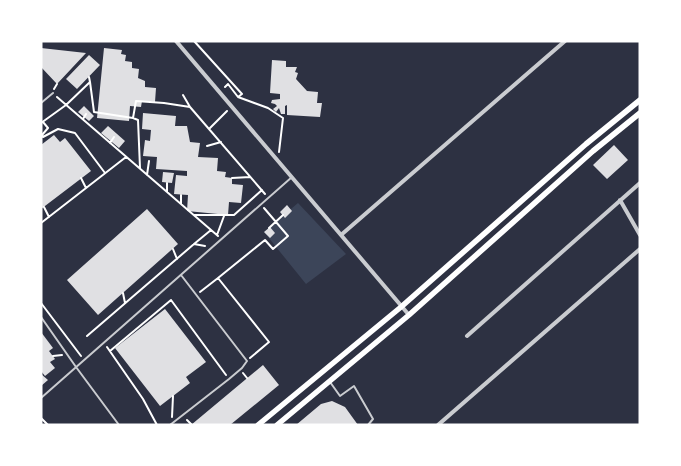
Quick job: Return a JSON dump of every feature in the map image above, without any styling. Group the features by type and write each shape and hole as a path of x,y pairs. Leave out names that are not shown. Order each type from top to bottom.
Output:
{"main road":[{"path":"258,425 401,307 640,100"},
{"path":"277,425 409,315 593,152 640,113"}],"street":[{"path":"176,41 409,315"},
{"path":"341,235 565,41"},
{"path":"467,336 640,183"},
{"path":"620,200 640,235"},
{"path":"438,425 640,249"}],"lane":[{"path":"41,103 53,93"},
{"path":"41,398 292,177"},
{"path":"171,423 229,379 247,361 181,275"},
{"path":"41,317 118,425"},
{"path":"330,382 340,396 354,386 373,419 368,425"}],"path":[{"path":"194,41 242,94 238,97"},
{"path":"89,77 94,112 138,120 140,168"},
{"path":"42,136 48,128 42,123 66,105 90,82"},
{"path":"224,87 228,84 238,97 268,108 283,118 278,161"},
{"path":"53,93 221,239"},
{"path":"183,94 190,107 269,198"},
{"path":"142,97 143,101"},
{"path":"133,118 136,102 164,103 190,107"},
{"path":"209,129 231,106"},
{"path":"83,119 86,114"},
{"path":"42,136 58,129 75,133 105,173"},
{"path":"110,142 114,137"},
{"path":"207,146 221,142"},
{"path":"41,223 126,157"},
{"path":"147,175 150,161"},
{"path":"232,178 250,177"},
{"path":"81,178 86,188"},
{"path":"167,183 167,192"},
{"path":"194,215 234,215 262,190"},
{"path":"181,195 181,204"},
{"path":"196,295 265,240 273,249 288,236 260,205"},
{"path":"44,207 49,217"},
{"path":"217,235 224,215"},
{"path":"268,228 283,215"},
{"path":"87,336 211,230"},
{"path":"194,244 212,247"},
{"path":"173,249 177,258"},
{"path":"218,278 269,342 247,361"},
{"path":"123,293 125,304"},
{"path":"110,350 170,300 229,379"},
{"path":"41,303 84,360"},
{"path":"104,342 143,399 157,425"},
{"path":"53,356 67,355"},
{"path":"171,423 172,396"},
{"path":"41,418 48,425"}],"shaded area":[{"path":"298,203 346,254 306,284 264,232"}],"building":[{"path":"41,48 86,53 57,84 41,67"},
{"path":"104,48 122,50 121,54 126,55 125,61 132,62 132,68 139,69 138,78 145,81 145,87 156,88 155,102 142,101 141,107 130,106 129,121 97,118"},
{"path":"89,55 100,65 77,89 66,79"},
{"path":"272,60 286,61 286,67 297,67 295,72 298,73 296,79 307,91 318,92 317,103 322,103 320,117 287,115 287,105 285,106 285,114 281,114 279,108 276,112 273,109 277,106 271,103 272,100 280,99 280,94 270,93"},
{"path":"84,106 94,116 89,121 78,112"},
{"path":"143,113 176,116 175,126 187,126 190,142 200,143 198,157 218,158 217,171 226,172 225,177 232,178 232,184 243,185 241,203 229,202 228,215 187,211 188,195 174,194 176,175 187,176 187,171 156,169 157,157 143,156 145,140 150,141 151,130 142,129"},
{"path":"108,126 125,141 119,148 101,133"},
{"path":"54,135 60,142 65,138 91,171 41,209 41,145"},
{"path":"614,145 628,160 607,179 593,165"},
{"path":"163,172 174,173 172,183 162,182"},
{"path":"287,205 292,211 285,218 280,212"},
{"path":"147,209 178,244 98,315 67,280"},
{"path":"270,227 275,233 270,238 264,232"},
{"path":"165,309 206,362 186,377 190,383 160,406 115,348"},
{"path":"41,332 53,348 49,351 55,359 50,362 55,368 45,376 41,371"},
{"path":"263,365 279,385 230,425 191,425"},
{"path":"41,374 48,380 41,386"},
{"path":"332,401 345,407 358,425 296,425 321,404"}]}
